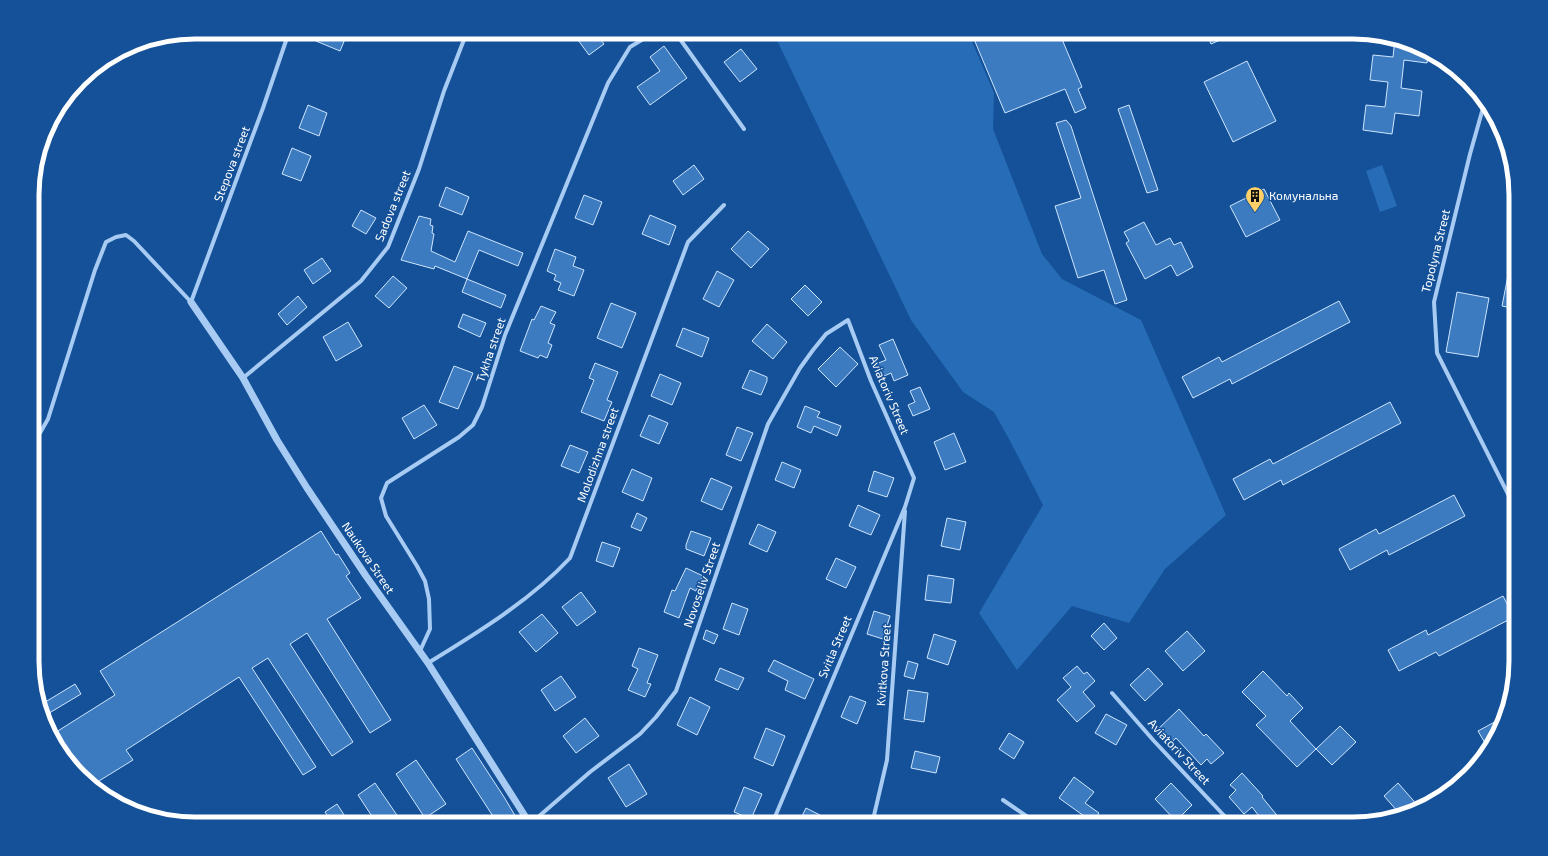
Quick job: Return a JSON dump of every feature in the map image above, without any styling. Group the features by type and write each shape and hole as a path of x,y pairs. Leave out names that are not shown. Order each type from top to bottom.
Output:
{"street":[{"name":"Stepova street","path":"192,302 261,116 287,39"},
{"name":"Sadova street","path":"243,378 361,281 388,247 419,168 444,91 464,39"},
{"name":"Tykha street","path":"420,650 430,629 429,599 425,581 386,516 381,498 387,483 459,437 473,425 482,407 511,320 608,83 630,47 644,39"},
{"path":"680,39 744,129"},
{"name":"Topolyna Street","path":"1483,108 1470,154 1434,302 1437,353 1509,496"},
{"name":"Molodizhna street","path":"428,663 478,633 544,583 570,558 688,242 724,205"},
{"path":"39,434 48,419 95,270 106,242 116,237 126,236 134,241 192,302"},
{"name":"Naukova Street","path":"192,302 243,378 277,440 307,488 366,576 420,650 526,817"},
{"name":"Aviatoriv Street","path":"848,320 872,381 914,478"},
{"name":"Novoseliv Street","path":"538,817 590,772 640,734 656,717 676,691 768,424 800,368 813,350 826,334 848,320"},
{"name":"Svitla Street","path":"775,817 905,507 914,478"},
{"name":"Kvitkova Street","path":"874,817 887,760 905,507"},
{"name":"Aviatoriv Street","path":"1112,692 1154,741 1225,817"},
{"path":"1003,800 1028,817"}],"shaded area":[{"path":"776,39 971,39 994,93 993,129 1042,254 1062,279 1141,320 1226,515 1165,569 1129,623 1072,606 1017,670 979,613 1043,505 994,412 963,392 911,320"},
{"path":"1382,165 1397,206 1380,212 1366,171"}],"building":[{"path":"317,39 345,39 340,51 316,41"},
{"path":"600,39 604,44 589,55 578,40"},
{"path":"974,39 1062,39 1082,87 1078,89 1086,108 1075,113 1065,89 1005,113"},
{"path":"1209,39 1222,39 1211,44"},
{"path":"1394,44 1428,58 1427,63 1404,60 1401,88 1422,91 1419,116 1395,113 1392,134 1363,130 1366,105 1385,107 1388,82 1370,80 1373,55 1393,57"},
{"path":"664,46 687,78 650,105 637,87 660,71 650,57"},
{"path":"741,49 757,69 740,82 724,62"},
{"path":"1247,61 1276,121 1233,142 1204,82"},
{"path":"308,105 327,113 319,136 299,128"},
{"path":"1129,105 1158,190 1147,193 1118,109"},
{"path":"1066,120 1071,126 1127,300 1115,304 1104,270 1078,278 1055,206 1081,198 1056,123"},
{"path":"292,148 311,156 301,181 282,174"},
{"path":"694,165 704,179 683,195 673,181"},
{"path":"446,187 469,197 462,215 439,206"},
{"name":"Комунальна","path":"1264,189 1280,220 1246,237 1230,206"},
{"path":"584,195 602,202 593,225 575,218"},
{"path":"361,210 376,218 366,234 352,226"},
{"path":"650,215 676,226 669,245 642,234"},
{"path":"419,216 431,219 430,225 433,226 432,233 434,234 431,251 455,262 468,231 523,253 518,266 479,250 467,279 435,266 434,269 401,260"},
{"path":"1144,222 1156,245 1170,238 1174,245 1181,242 1193,267 1177,276 1171,265 1145,279 1126,243 1129,241 1124,232"},
{"path":"748,231 769,249 751,268 731,249"},
{"path":"555,249 576,257 573,266 584,270 574,296 558,290 561,283 554,280 556,275 547,271"},
{"path":"322,258 331,271 313,284 304,270"},
{"path":"1509,270 1509,308 1502,306"},
{"path":"717,271 734,280 719,307 703,299"},
{"path":"393,276 407,288 389,308 375,296"},
{"path":"467,279 506,295 501,308 462,292"},
{"path":"805,285 822,302 808,316 791,299"},
{"path":"1457,292 1489,298 1478,357 1446,352"},
{"path":"298,296 307,307 287,325 278,314"},
{"path":"1339,301 1350,322 1232,384 1230,379 1193,398 1182,377 1219,357 1222,362"},
{"path":"611,303 636,313 622,348 597,338"},
{"path":"541,306 556,312 550,323 555,325 548,343 552,345 547,358 540,355 538,358 520,351 532,319 534,320"},
{"path":"463,314 486,323 480,337 458,327"},
{"path":"348,322 362,346 336,361 323,337"},
{"path":"767,324 787,342 773,359 752,341"},
{"path":"683,328 709,338 702,357 676,346"},
{"path":"893,339 908,375 894,381 891,373 882,377 876,364 886,360 879,345"},
{"path":"840,347 858,364 836,387 818,369"},
{"path":"595,363 618,372 607,400 612,402 604,421 581,412 594,380 589,378"},
{"path":"454,366 473,373 458,409 439,402"},
{"path":"750,370 767,377 767,381 761,395 742,388"},
{"path":"660,374 681,383 672,405 651,396"},
{"path":"920,387 930,409 913,416 908,405 915,402 910,391"},
{"path":"1390,402 1401,423 1283,485 1281,480 1244,500 1233,479 1270,459 1273,464"},
{"path":"424,405 437,425 414,439 402,418"},
{"path":"805,406 820,412 817,417 841,426 837,436 814,426 811,433 797,427"},
{"path":"649,415 668,423 659,444 640,436"},
{"path":"737,427 753,433 741,461 726,455"},
{"path":"954,433 966,462 945,470 934,442"},
{"path":"570,445 588,452 579,473 561,466"},
{"path":"782,462 801,470 794,488 775,480"},
{"path":"632,469 652,478 643,501 622,492"},
{"path":"874,471 894,478 887,497 868,491"},
{"path":"711,478 732,487 722,510 701,501"},
{"path":"1454,495 1465,516 1389,555 1387,550 1350,570 1339,549 1376,529 1379,534"},
{"path":"858,505 880,515 871,535 849,526"},
{"path":"637,513 647,518 641,531 631,527"},
{"path":"947,518 966,522 960,550 941,546"},
{"path":"758,524 776,532 767,552 749,544"},
{"path":"321,531 336,555 338,554 350,573 346,576 361,598 327,619 391,720 370,733 307,633 290,644 353,742 332,756 268,658 252,668 316,767 303,775 239,677 126,750 133,760 97,782 71,756 56,732 115,695 100,671"},
{"path":"691,531 711,538 704,556 686,549"},
{"path":"602,542 620,548 613,567 596,561"},
{"path":"836,558 856,567 846,588 826,579"},
{"path":"686,568 703,576 696,591 690,588 679,618 664,612 672,590 675,591"},
{"path":"928,575 954,579 951,603 925,600"},
{"path":"581,592 596,612 577,626 562,607"},
{"path":"1503,596 1509,607 1509,620 1439,656 1436,652 1399,671 1388,650 1426,630 1428,635"},
{"path":"732,603 748,609 739,635 723,629"},
{"path":"874,611 890,616 883,639 867,634"},
{"path":"542,614 558,633 536,652 519,632"},
{"path":"1104,623 1117,638 1104,650 1091,636"},
{"path":"706,630 718,635 714,644 703,639"},
{"path":"1187,631 1205,651 1183,671 1165,651"},
{"path":"934,634 956,641 948,665 927,658"},
{"path":"639,648 658,655 647,683 651,684 645,697 628,690 638,669 632,666"},
{"path":"774,660 814,679 805,699 785,690 788,681 768,671"},
{"path":"908,661 918,664 914,679 904,676"},
{"path":"1077,666 1084,674 1087,672 1095,681 1083,692 1095,706 1077,722 1057,700 1071,687 1063,678"},
{"path":"720,668 744,678 738,690 715,680"},
{"path":"1148,668 1163,684 1145,701 1130,685"},
{"path":"1263,671 1287,696 1289,693 1303,708 1290,721 1316,749 1297,767 1256,725 1266,716 1242,692"},
{"path":"561,676 576,697 555,711 541,690"},
{"path":"75,684 81,694 48,714 44,703"},
{"path":"908,690 928,693 924,722 904,719"},
{"path":"850,696 866,702 857,724 841,717"},
{"path":"690,697 710,707 697,735 677,725"},
{"path":"1179,709 1204,736 1206,734 1224,753 1211,764 1207,759 1201,765 1176,738 1169,745 1156,731"},
{"path":"1106,714 1127,725 1116,745 1095,733"},
{"path":"585,718 599,736 576,753 563,736"},
{"path":"1497,721 1485,744 1478,731"},
{"path":"1340,726 1356,742 1332,765 1316,749"},
{"path":"766,728 785,736 773,766 754,758"},
{"path":"1009,733 1024,742 1014,759 999,749"},
{"path":"472,748 516,817 493,817 456,759"},
{"path":"915,751 940,757 936,773 911,768"},
{"path":"416,760 446,804 424,817 396,774"},
{"path":"629,764 647,794 626,807 608,778"},
{"path":"1242,773 1263,796 1262,797 1278,817 1260,817 1252,807 1244,814 1229,797 1236,790 1230,785"},
{"path":"1074,777 1094,792 1085,803 1099,813 1096,817 1083,817 1059,798"},
{"path":"375,783 398,817 372,817 358,795"},
{"path":"1171,783 1192,805 1180,817 1172,817 1155,799"},
{"path":"1398,783 1416,804 1397,811 1384,796"},
{"path":"744,787 762,794 752,817 746,817 734,812"},
{"path":"337,804 345,817 328,817 325,812"},
{"path":"806,808 820,815 819,817 802,817"}],"place":[{"name":"Комунальна","path":"1255,213"}]}
